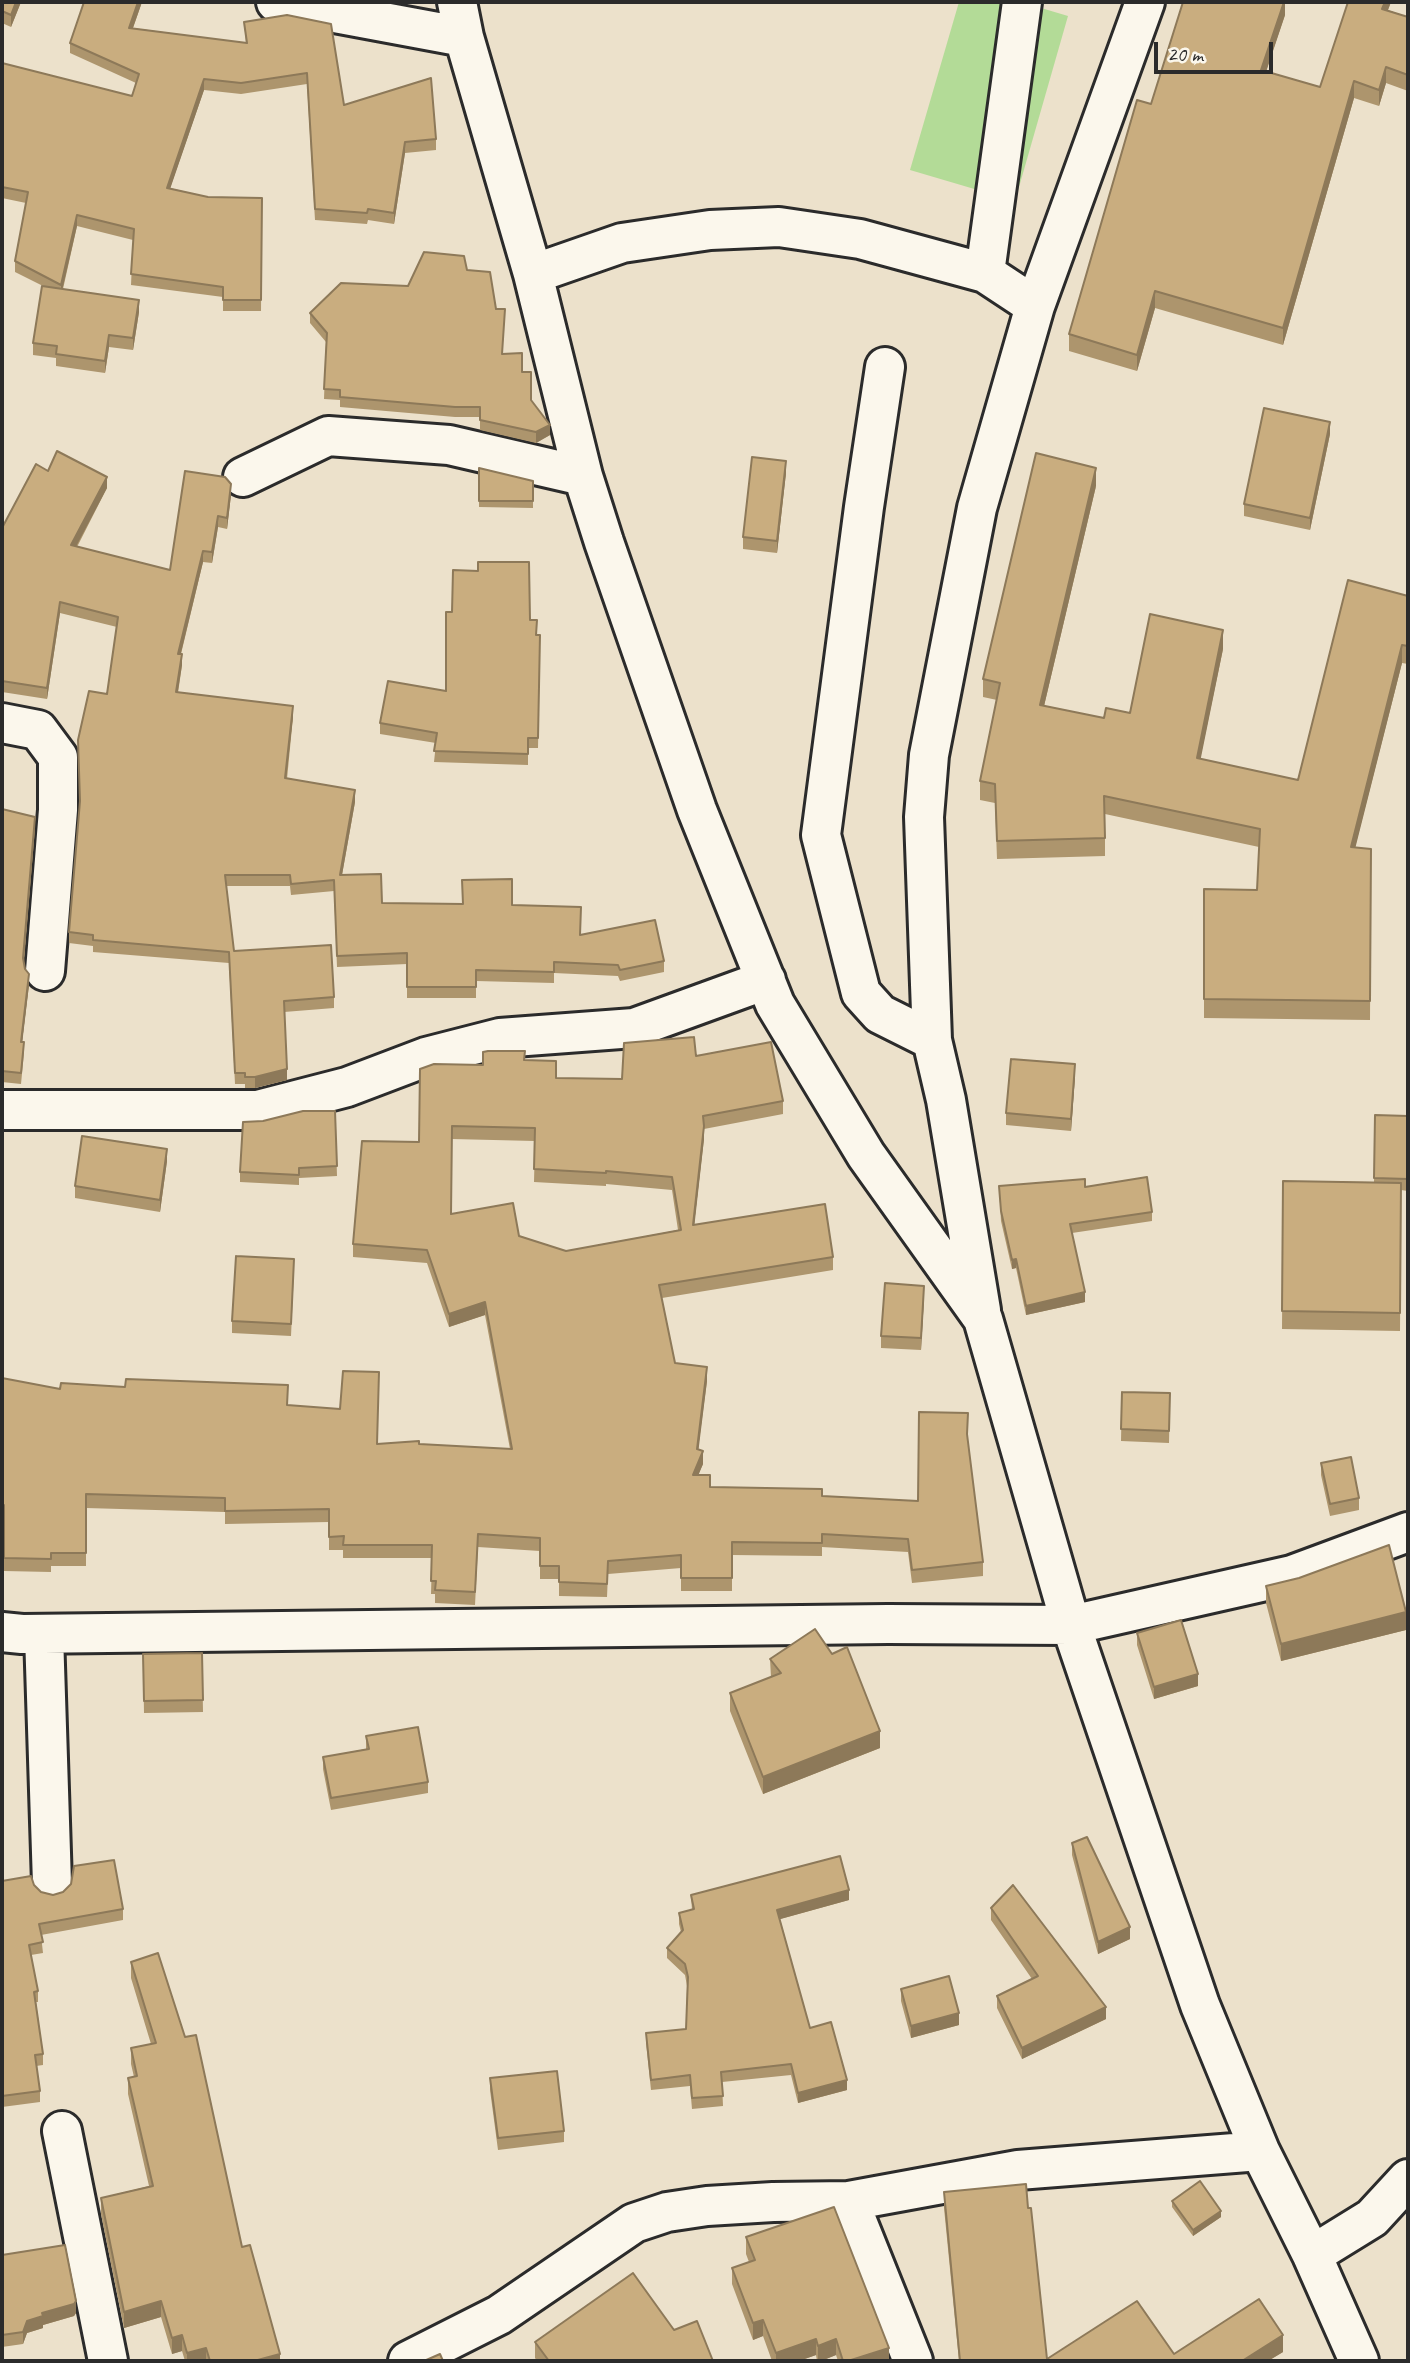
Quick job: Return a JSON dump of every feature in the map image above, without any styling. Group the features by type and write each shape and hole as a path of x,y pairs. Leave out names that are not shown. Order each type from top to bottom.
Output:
{"street":[{"path":"276,2 460,19 534,274 583,476 697,810 775,1004 866,1155 982,1320"},
{"path":"985,273 1022,2"},
{"path":"1145,2 1035,306 977,508 929,755 923,817 932,1040 946,1100 982,1320 1071,1625 1200,2005 1260,2151 1312,2255 1359,2361"},
{"path":"534,274 622,243 709,230 779,227 860,239 985,273 1035,306"},
{"path":"885,367 821,835 861,993 880,1013 932,1040"},
{"path":"243,477 328,436 449,445 583,476"},
{"path":"2,723 38,730 58,757 58,810 46,971"},
{"path":"2,1110 258,1110 348,1087 426,1057 500,1038 634,1028 766,980"},
{"path":"2,1632 44,1634 888,1624 1071,1625 1292,1575 1408,1532"},
{"path":"44,1634 52,1884"},
{"path":"62,2131 108,2361"},
{"path":"408,2361 499,2315 634,2223 667,2212 707,2206 773,2202 849,2201 1018,2170 1260,2151"},
{"path":"1312,2255 1372,2218 1408,2179"},
{"path":"849,2201 913,2361"}],"green space":[{"path":"959,2 1021,2 1068,16 1015,201 910,170"}],"building":[{"path":"2,2 16,2 11,15 2,11"},
{"path":"84,2 138,2 129,28 247,43 244,22 287,15 331,24 344,105 431,78 436,139 405,142 394,213 368,209 367,213 315,209 307,73 241,83 204,79 167,188 208,197 262,198 261,300 223,300 223,287 131,274 134,229 77,215 61,285 15,261 28,192 2,187 2,63 132,96 139,74 70,43"},
{"path":"1183,2 1284,2 1261,70 1320,87 1348,2 1385,2 1382,9 1408,17 1408,75 1386,67 1379,90 1354,81 1283,328 1155,291 1137,355 1069,334 1137,100 1151,104"},
{"path":"424,252 464,256 467,270 490,272 496,309 505,309 502,354 522,353 522,372 531,372 531,400 550,425 536,432 480,420 480,407 340,397 340,390 324,389 327,333 310,313 341,283 408,286"},
{"path":"42,286 139,300 133,338 109,335 105,361 56,354 57,346 33,343"},
{"path":"1264,408 1330,422 1310,518 1244,504"},
{"path":"57,451 107,477 71,545 170,570 185,471 225,477 231,484 227,518 218,516 212,552 203,551 178,654 182,654 176,692 293,706 285,778 355,790 340,875 381,874 382,903 463,904 462,880 512,879 512,905 581,907 580,935 655,920 664,961 620,970 618,965 554,962 554,972 476,970 476,987 407,987 407,953 337,956 334,880 291,884 290,875 225,875 234,951 331,945 334,997 284,1001 287,1069 255,1077 235,1073 229,952 93,940 93,935 69,932 80,801 78,740 89,691 107,694 118,617 60,602 47,688 2,681 2,528 36,464 48,471"},
{"path":"1036,453 1096,468 1040,705 1104,718 1106,708 1130,713 1150,614 1223,630 1197,758 1298,780 1348,580 1408,596 1408,646 1402,645 1351,847 1371,849 1370,1001 1204,999 1204,889 1257,890 1260,829 1104,796 1105,838 997,841 995,784 980,781 1000,683 983,679"},
{"path":"752,457 786,461 777,541 743,537"},
{"path":"479,468 533,481 533,501 479,501"},
{"path":"478,562 529,562 530,620 537,620 536,635 540,635 538,738 528,738 528,754 434,751 437,733 380,723 388,681 446,691 446,612 452,612 453,570 478,571"},
{"path":"2,809 35,817 23,958 29,974 21,1042 24,1042 21,1073 2,1071"},
{"path":"694,1037 696,1056 771,1042 783,1101 703,1116 693,1225 825,1204 833,1257 659,1285 675,1363 707,1367 697,1449 703,1451 693,1475 710,1475 710,1487 822,1489 822,1496 918,1501 919,1412 968,1413 967,1434 983,1562 912,1570 908,1539 822,1534 822,1543 732,1542 732,1578 681,1578 681,1555 608,1561 607,1584 559,1582 559,1566 540,1566 540,1538 478,1534 475,1592 435,1590 436,1581 431,1581 432,1545 343,1545 344,1536 329,1537 329,1509 225,1511 225,1498 86,1494 86,1553 51,1553 51,1559 4,1558 2,1378 60,1389 61,1383 125,1387 126,1379 288,1385 287,1405 340,1409 343,1371 379,1372 377,1444 419,1441 419,1444 512,1449 485,1302 449,1314 427,1250 353,1244 362,1141 419,1142 420,1069 434,1064 483,1065 483,1052 525,1051 524,1060 556,1061 556,1078 622,1079 624,1043","holes":["452,1126 535,1128 534,1169 606,1171 672,1177 681,1230 566,1251 519,1236 513,1203 451,1214"]},
{"path":"1011,1059 1075,1064 1071,1119 1006,1113"},
{"path":"303,1111 335,1111 337,1166 299,1168 299,1175 240,1172 243,1122 263,1121"},
{"path":"1375,1115 1408,1116 1408,1179 1374,1178"},
{"path":"82,1136 167,1149 160,1200 75,1186"},
{"path":"1147,1177 1152,1212 1070,1224 1085,1292 1026,1306 1016,1259 1012,1260 1001,1211 999,1186 1085,1179 1085,1187"},
{"path":"1283,1181 1401,1183 1400,1313 1282,1311"},
{"path":"236,1256 294,1259 291,1324 232,1321"},
{"path":"885,1283 924,1286 921,1338 881,1336"},
{"path":"1122,1392 1170,1393 1169,1431 1121,1429"},
{"path":"1351,1457 1359,1498 1330,1504 1321,1463"},
{"path":"1389,1545 1406,1612 1281,1644 1266,1586 1299,1578"},
{"path":"1181,1620 1198,1674 1154,1687 1137,1633"},
{"path":"815,1629 832,1654 847,1647 880,1731 763,1777 730,1693 781,1673 770,1659"},
{"path":"202,1653 203,1700 144,1701 143,1654"},
{"path":"418,1727 428,1782 331,1798 323,1757 369,1749 366,1736"},
{"path":"1087,1837 1130,1927 1098,1942 1072,1843"},
{"path":"840,1856 849,1890 777,1910 810,2028 831,2022 847,2080 798,2093 791,2064 721,2072 723,2096 692,2098 690,2075 651,2080 646,2033 686,2029 688,1977 685,1964 667,1948 683,1930 679,1913 694,1909 691,1895"},
{"path":"114,1860 123,1909 39,1924 43,1942 29,1945 38,1991 34,1992 43,2054 35,2055 40,2091 2,2096 2,1881 31,1876 34,1885 41,1892 53,1895 63,1892 71,1884 74,1866"},
{"path":"1013,1885 1106,2007 1022,2048 997,1996 1038,1976 991,1908"},
{"path":"158,1953 185,2037 196,2035 242,2247 250,2245 280,2354 254,2361 210,2361 206,2348 187,2353 182,2335 172,2338 161,2301 124,2312 101,2198 153,2186 128,2078 137,2076 131,2048 156,2043 131,1962"},
{"path":"949,1976 959,2013 911,2026 901,1989"},
{"path":"557,2071 564,2131 498,2138 490,2078"},
{"path":"1200,2181 1221,2211 1193,2230 1172,2201"},
{"path":"1026,2184 1028,2208 1031,2208 1047,2359 1137,2301 1174,2354 1259,2299 1283,2335 1242,2361 960,2361 944,2192"},
{"path":"834,2207 889,2348 843,2361 836,2339 818,2346 816,2339 776,2353 763,2320 753,2323 732,2268 755,2260 746,2237"},
{"path":"65,2245 76,2301 74,2304 42,2313 43,2316 27,2321 23,2332 2,2335 2,2255"},
{"path":"633,2273 674,2330 697,2321 713,2361 549,2361 535,2342"},
{"path":"440,2354 443,2361 424,2361"}]}
